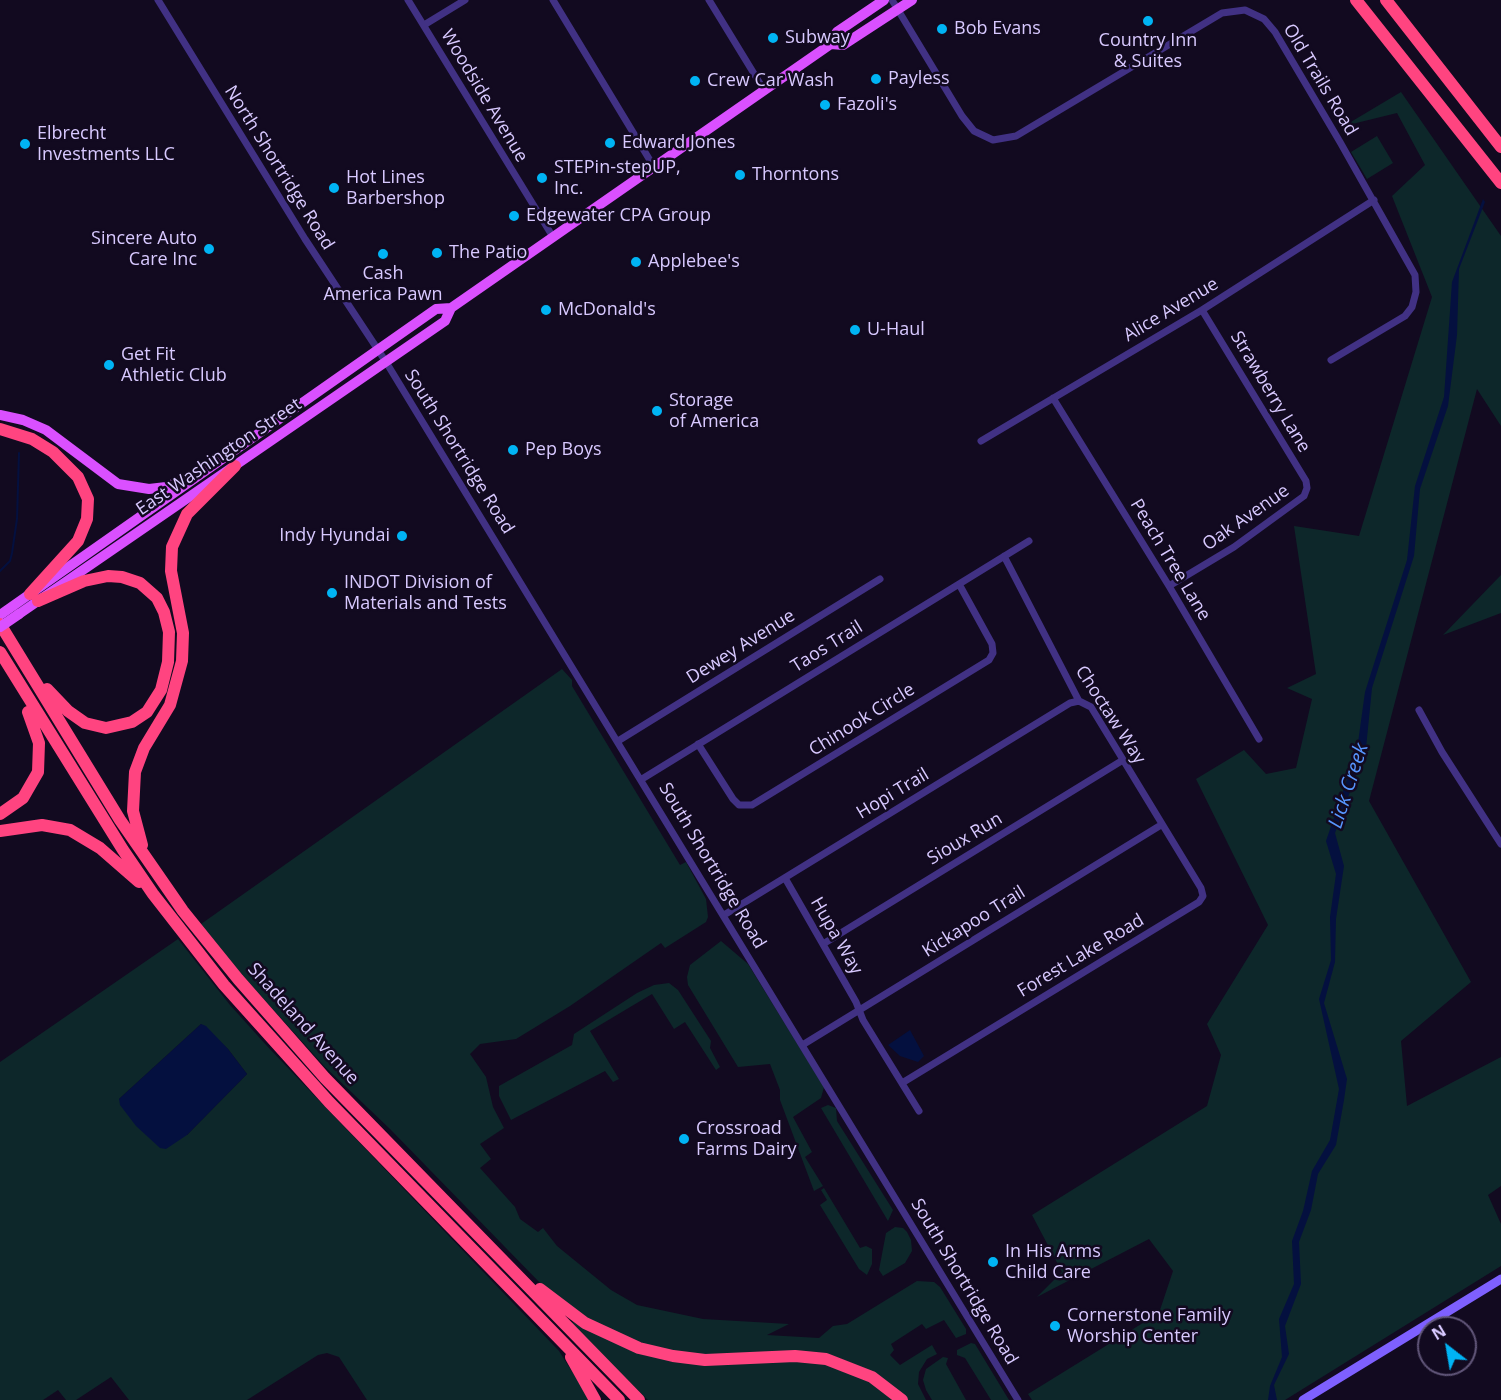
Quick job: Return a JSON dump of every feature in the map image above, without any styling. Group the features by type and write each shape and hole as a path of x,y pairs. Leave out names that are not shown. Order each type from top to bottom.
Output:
{"highway":[{"path":"1356,0 1501,183"},
{"path":"1386,0 1501,147"},
{"path":"0,429 32,439 53,452 78,477 88,499 87,519 78,541 34,598"},
{"path":"150,866 136,829 132,793 135,771 144,748 170,705 181,665 183,633 171,571 172,547 187,514 235,466"},
{"path":"19,654 58,702 90,725 113,727 132,722 147,712 161,690 168,662 169,632 162,607 146,587 132,580 108,576 84,581 34,598"},
{"name":"Shadeland Avenue","path":"0,626 99,789 183,911 279,1027 639,1400"},
{"name":"Shadeland Avenue","path":"0,652 103,819 153,894 232,995 287,1057 619,1400"},
{"path":"0,814 15,806 29,792 38,772 40,758 37,731 10,669"},
{"path":"0,831 42,825 70,831 100,848 153,894"},
{"path":"506,1264 585,1323 629,1344 666,1355 698,1359 795,1356 826,1359 872,1377 902,1400"},
{"path":"565,1346 595,1400"}],"main road":[{"name":"East Washington Street","path":"0,626 16,610 235,466 445,321 451,308 831,44 837,32 892,2 912,0"},
{"name":"East Washington Street","path":"34,598 202,472 436,309 451,308"},
{"path":"0,415 46,430 106,477 125,486 157,488 202,472"},
{"name":"East Washington Street","path":"0,615 16,610"}],"street":[{"name":"North Shortridge Road","path":"158,0 304,239 379,350"},
{"name":"Woodside Avenue","path":"408,0 553,237"},
{"path":"424,25 465,0"},
{"path":"553,0 654,167"},
{"path":"709,0 764,90"},
{"name":"Old Trails Road","path":"892,2 968,124 981,136 1003,140 1024,131 1222,13 1239,9 1253,12 1275,32 1410,262 1416,292 1412,308 1405,316 1331,360"},
{"name":"Alice Avenue","path":"981,441 1202,310 1374,201"},
{"name":"Strawberry Lane","path":"1202,310 1306,481 1306,490"},
{"name":"South Shortridge Road","path":"379,350 804,1044 1018,1400"},
{"name":"Peach Tree Lane","path":"1053,398 1169,586 1259,739"},
{"name":"Oak Avenue","path":"1169,586 1234,547 1304,496 1306,490"},
{"name":"Taos Trail","path":"642,779 1029,541"},
{"name":"Choctaw Way","path":"1004,556 1079,701 1091,707 1161,825"},
{"name":"Dewey Avenue","path":"618,741 880,579"},
{"name":"Chinook Circle","path":"698,744 733,799 739,805 752,805 980,666 993,654 992,644 959,584"},
{"name":"Hopi Trail","path":"724,915 1070,704 1079,701"},
{"path":"1419,710 1442,752 1501,844"},
{"name":"Sioux Run","path":"823,944 1123,760"},
{"name":"Kickapoo Trail","path":"804,1044 1161,825"},
{"name":"Forest Lake Road","path":"902,1083 1199,902 1203,896 1201,888 1161,825"},
{"name":"Hupa Way","path":"784,878 859,1010"},
{"path":"859,1010 919,1111"},
{"path":"1303,1400 1501,1279"}],"green space":[{"path":"1401,92 1501,236 1501,426 1477,389 1369,801 1471,982 1401,1041 1407,1106 1501,1057 1501,1186 1488,1195 1501,1224 1501,1266 1285,1400 1032,1400 1028,1394 1159,1313 1173,1271 1149,1239 1037,1297 1062,1272 1032,1215 1207,1106 1221,1055 1207,1024 1268,925 1196,779 1244,750 1266,774 1296,768 1312,699 1287,688 1316,674 1294,526 1359,536 1432,297 1392,196 1425,165 1397,113 1344,126"},
{"path":"1377,136 1393,163 1367,179 1351,152"},
{"path":"1501,575 1501,613 1443,635"},
{"path":"562,669 572,680 572,686 680,865 686,862 706,899 708,917 706,922 665,948 661,943 570,1006 516,1039 480,1044 470,1054 486,1077 493,1107 504,1128 480,1144 491,1159 480,1168 515,1207 520,1219 538,1232 543,1228 557,1246 611,1290 637,1305 703,1319 789,1324 767,1335 819,1338 833,1326 847,1324 917,1281 934,1282 940,1287 966,1329 966,1334 956,1338 944,1320 926,1329 922,1324 891,1344 894,1350 890,1355 900,1365 932,1345 937,1354 927,1359 919,1372 918,1384 926,1400 907,1400 866,1369 834,1356 693,1354 647,1346 588,1320 543,1286 390,1129 325,1067 243,976 201,924"},
{"path":"178,939 230,1005 267,1046 559,1351 590,1400 367,1400 339,1357 327,1353 318,1355 247,1400 129,1400 111,1377 76,1400 66,1400 58,1390 43,1400 0,1400 0,1062","holes":["201,1024 228,1049 247,1074 187,1135 119,1099"]},
{"path":"721,941 748,964 824,1087 821,1098 793,1117 812,1152 805,1157 823,1186 814,1191 780,1100 780,1090 770,1064 738,1067 688,985 690,965"},
{"path":"669,983 678,990 711,1041 710,1048 720,1067 716,1070 685,1022 674,1029 652,994 590,1031 619,1079 613,1082 605,1071 511,1120 499,1096 499,1086 572,1045 574,1034 637,993 654,985"},
{"path":"828,1105 836,1108 837,1121 893,1210 888,1221 821,1108"},
{"path":"824,1188 860,1248 866,1246 872,1249 872,1264 867,1275 859,1269 820,1205 827,1200 821,1190"},
{"path":"895,1227 903,1228 907,1232 911,1240 912,1251 905,1263 883,1276 879,1270 886,1233"},
{"path":"575,1320 664,1358 822,1361 861,1375 896,1400 648,1400 571,1324"},
{"path":"971,1343 975,1344 1009,1400 991,1400 965,1358 957,1355 957,1350"},
{"path":"943,1357 948,1358 946,1364 966,1400 932,1400 926,1390 923,1380 926,1369"}],"water":[{"name":"Lick Creek","path":"1483,199 1485,202 1459,269 1457,335 1448,406 1420,489 1414,556 1372,688 1366,748 1335,833 1344,866 1336,919 1335,962 1324,1003 1347,1079 1336,1145 1318,1174 1311,1210 1299,1242 1301,1284 1285,1326 1289,1354 1274,1385 1277,1400 1268,1400 1270,1386 1282,1357 1279,1319 1294,1284 1292,1241 1303,1211 1312,1171 1330,1140 1339,1089 1319,999 1331,960 1330,917 1336,874 1326,841 1357,750 1365,692 1407,560 1415,486 1444,397 1452,282"},
{"path":"201,1024 206,1026 228,1049 247,1074 187,1135 166,1149 160,1148 136,1126 120,1105 119,1099"},
{"path":"910,1030 924,1056 918,1062 900,1056 888,1045"}],"waterway":[{"path":"0,571 10,561 12,553 17,519 19,453"}],"place":[{"name":"Country Inn & Suites","path":"1148,21"},
{"name":"Bob Evans","path":"942,29"},
{"name":"Subway","path":"773,38"},
{"name":"Payless","path":"876,79"},
{"name":"Crew Car Wash","path":"695,81"},
{"name":"Fazoli's","path":"825,105"},
{"name":"Edward Jones","path":"610,143"},
{"name":"Elbrecht Investments LLC","path":"25,144"},
{"name":"Thorntons","path":"740,175"},
{"name":"STEPin-stepUP, Inc.","path":"542,178"},
{"name":"Hot Lines Barbershop","path":"334,188"},
{"name":"Edgewater CPA Group","path":"514,216"},
{"name":"Sincere Auto Care Inc","path":"209,249"},
{"name":"The Patio","path":"437,253"},
{"name":"Cash America Pawn","path":"383,254"},
{"name":"Applebee's","path":"636,262"},
{"name":"McDonald's","path":"546,310"},
{"name":"U-Haul","path":"855,330"},
{"name":"Get Fit Athletic Club","path":"109,365"},
{"name":"Storage of America","path":"657,411"},
{"name":"Pep Boys","path":"513,450"},
{"name":"Indy Hyundai","path":"402,536"},
{"name":"INDOT Division of Materials and Tests","path":"332,593"},
{"name":"Crossroad Farms Dairy","path":"684,1139"},
{"name":"In His Arms Child Care","path":"993,1262"},
{"name":"Cornerstone Family Worship Center","path":"1055,1326"}]}
